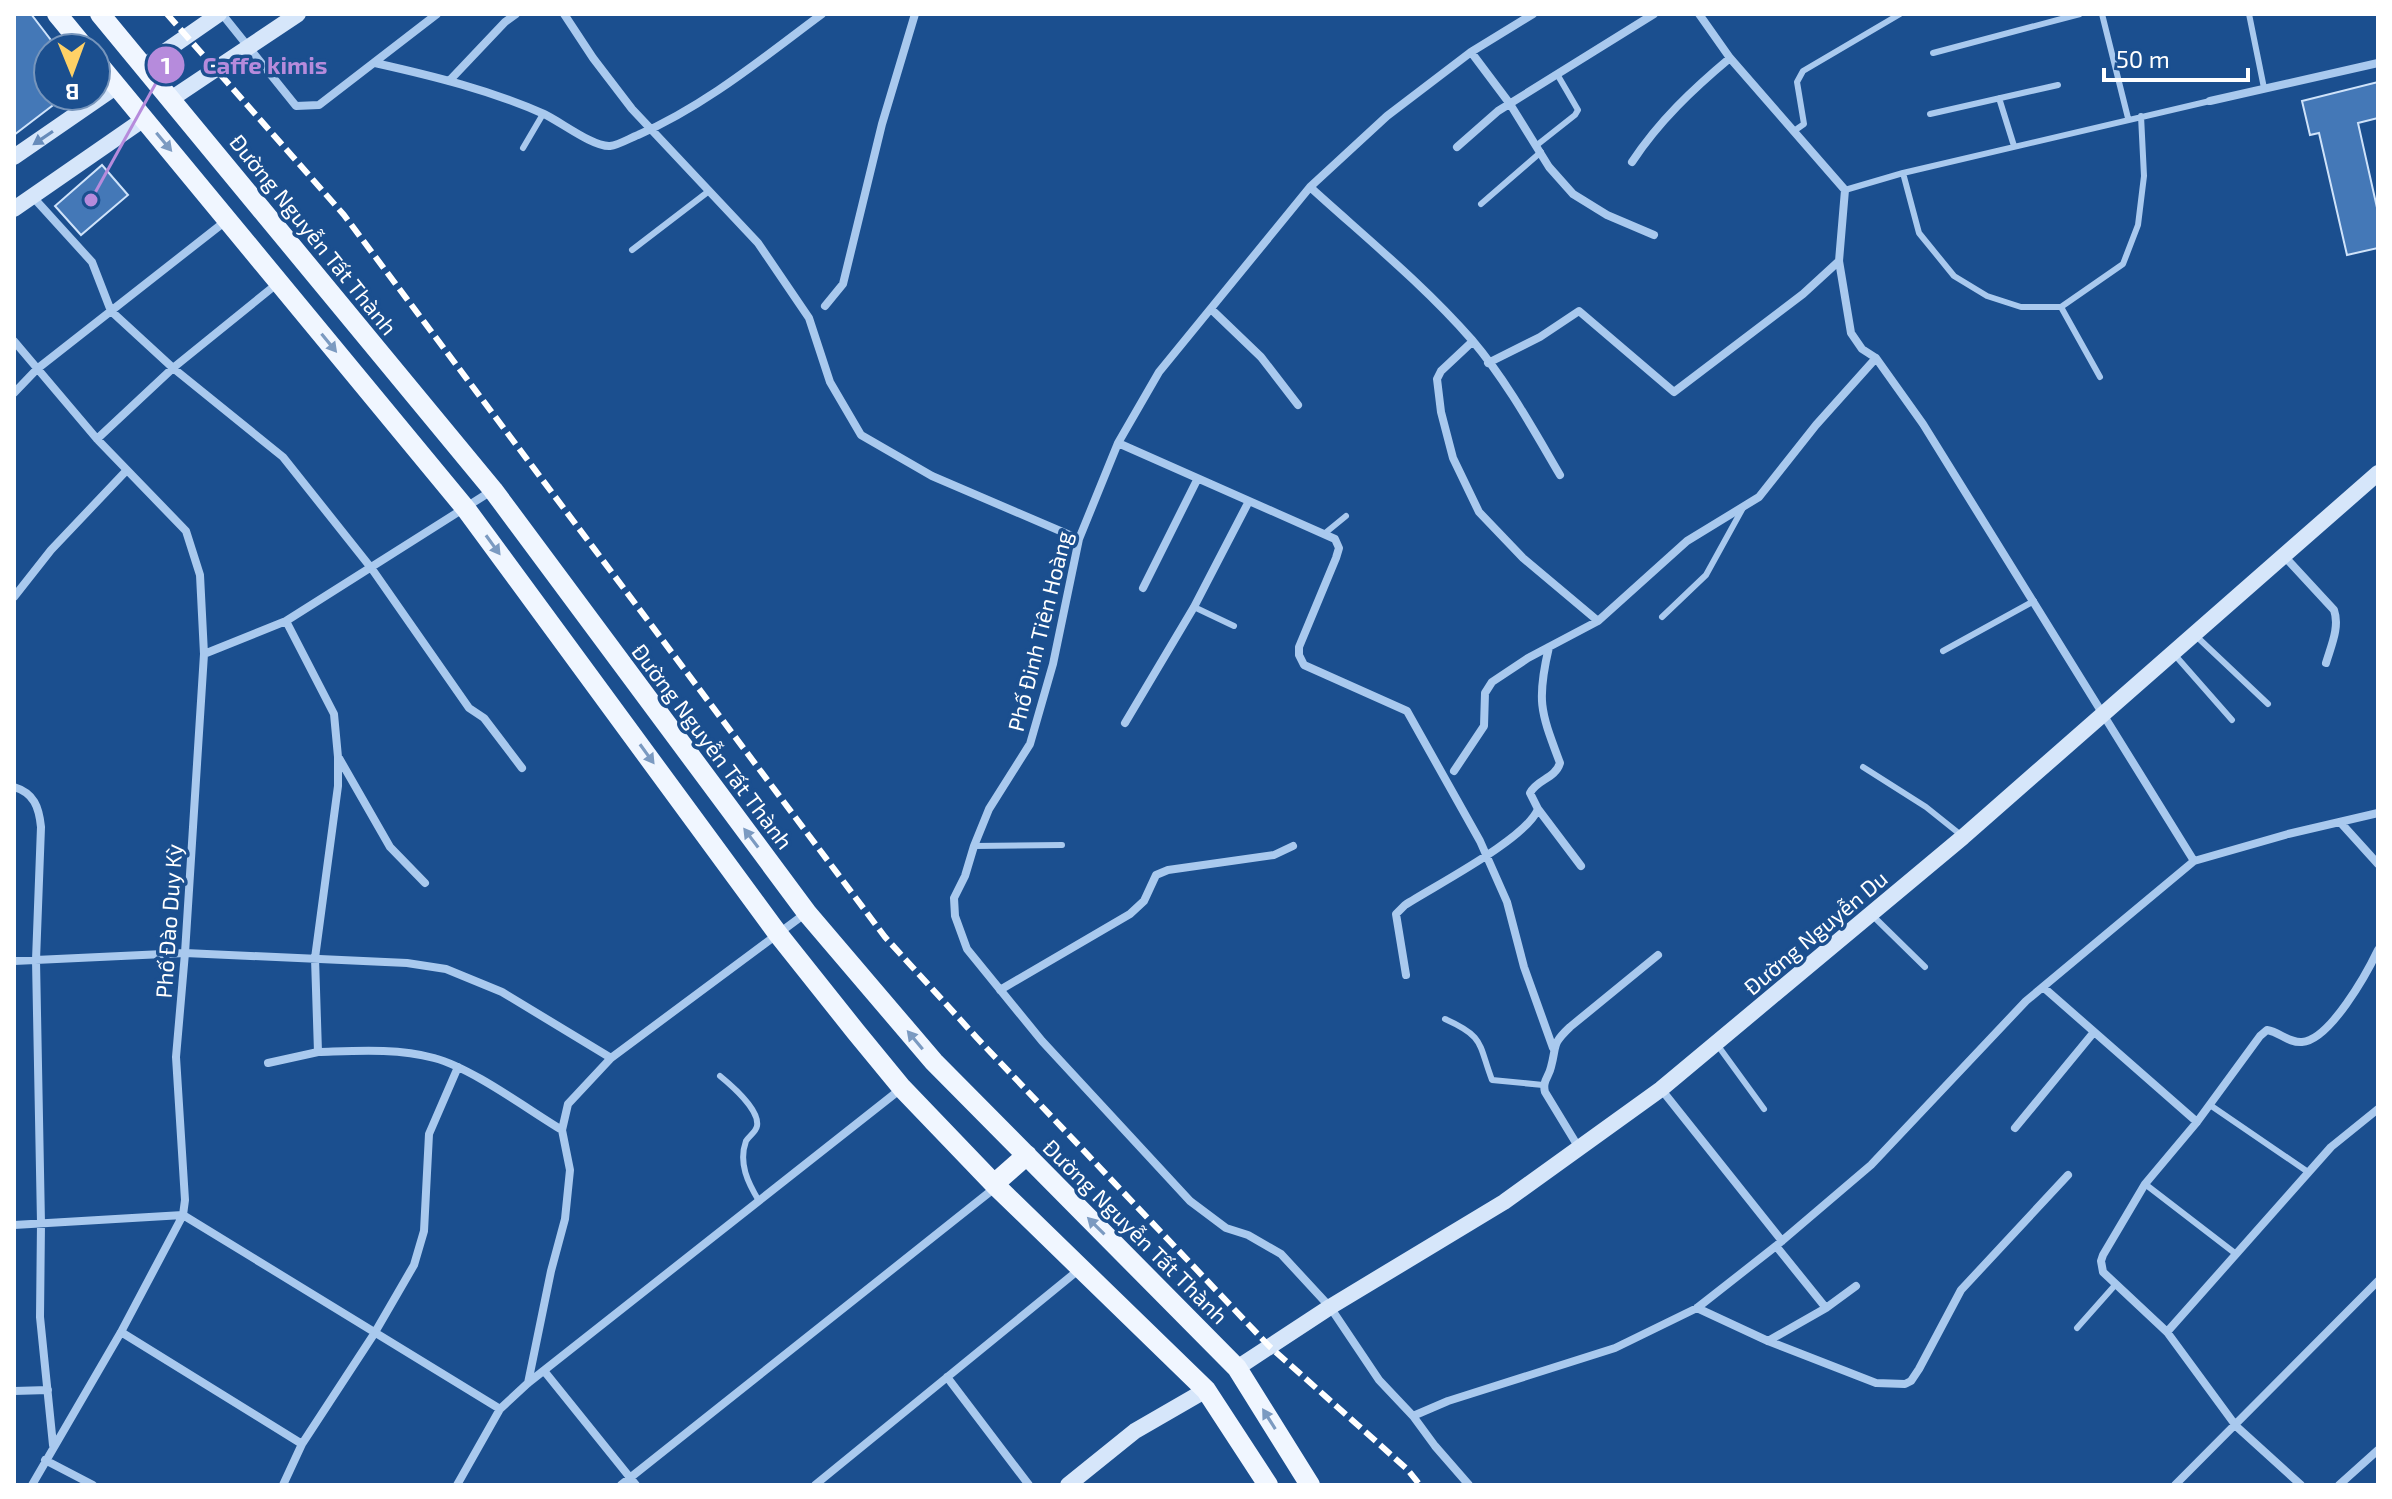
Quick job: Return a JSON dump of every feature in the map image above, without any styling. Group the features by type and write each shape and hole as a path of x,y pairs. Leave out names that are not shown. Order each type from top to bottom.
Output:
{"main road":[{"path":"57,14 72,32"},
{"name":"Đường Nguyễn Tất Thành","path":"100,14 493,490 807,913 934,1062 1237,1368 1310,1485"},
{"path":"112,80 466,509 778,934 902,1088 995,1185 1206,1390 1268,1485"},
{"path":"380,405 406,384"},
{"path":"995,1185 1027,1155"}],"street":[{"path":"144,66 220,14 296,106 319,105 437,14"},
{"path":"171,99 298,14"},
{"path":"450,80 516,14"},
{"path":"564,14 614,87 758,243 794,294 809,318 830,382 861,435 932,476 1079,539"},
{"path":"375,63 450,80 508,98 596,143 608,146 652,129 730,82 822,14"},
{"path":"825,306 843,284 882,124 915,14"},
{"name":"Phố Đinh Tiên Hoàng","path":"1469,1485 1379,1380 1330,1307 1281,1254 1248,1235 1226,1228 1190,1201 1042,1041 967,949 955,916 954,898 989,809 1030,744 1053,664 1079,539 1118,443 1159,372 1310,187 1387,116 1471,52 1533,14"},
{"path":"1457,147 1498,111 1654,14"},
{"path":"1699,14 1730,58 1845,190 1839,261 1851,333 1862,349 1876,358 1923,424 2194,861"},
{"path":"1471,52 1510,104 1549,167 1573,194 1607,215 1654,235"},
{"path":"1632,162 1650,134 1696,86 1730,58"},
{"path":"2210,101 2378,63"},
{"path":"14,157 117,86"},
{"path":"14,209 144,119"},
{"path":"1310,187 1406,273 1473,341 1518,405 1560,475"},
{"path":"32,196 92,262 111,311 173,368 283,457 372,569 469,708 484,718 522,768"},
{"path":"14,393 37,369 228,220"},
{"path":"1488,363 1540,337 1579,311 1674,392 1803,294 1839,261"},
{"path":"97,439 173,368 279,282"},
{"path":"1211,309 1261,357 1298,405"},
{"name":"Phố Đào Duy Kỳ","path":"14,341 97,439 186,531 200,575 204,654 176,1057 185,1200 183,1215 121,1332 32,1485"},
{"path":"1473,341 1441,371 1437,379 1441,412 1453,458 1479,512 1523,558 1598,621"},
{"path":"1454,771 1484,726 1485,693 1492,682 1598,621 1687,541 1759,497 1816,425 1876,358"},
{"path":"1118,443 1335,539 1339,548 1299,647 1299,655 1304,665 1323,675 1407,711 1486,856 1507,902 1524,967 1553,1048"},
{"path":"14,597 51,550 126,471"},
{"name":"Đường Nguyễn Du","path":"1237,1368 1330,1307 1504,1202 1661,1089 1963,837 2378,473"},
{"path":"1143,588 1197,480"},
{"path":"204,654 286,621 493,490"},
{"path":"1125,723 1194,607 1248,503"},
{"path":"2285,557 2334,610 2337,618 2326,663"},
{"path":"286,621 334,714 338,757 338,786 315,958 318,1052"},
{"path":"1549,647 1540,697 1543,719 1560,763 1552,777 1532,788 1530,793 1538,809 1581,866"},
{"path":"338,757 390,847 425,883"},
{"path":"14,787 24,790 40,810 36,960 40,1317 53,1445"},
{"path":"1406,975 1396,914 1519,834 1538,809"},
{"path":"1413,1416 1448,1401 1615,1348 1697,1308 1779,1244 1871,1165 2026,1001 2194,861 2378,813"},
{"path":"2340,822 2378,864"},
{"path":"1000,990 1130,914 1144,901 1156,875 1168,870 1274,855 1293,846"},
{"path":"528,1383 565,1219 570,1170 562,1130 568,1104 611,1058 807,913"},
{"path":"2301,1485 2236,1426 2167,1332 2103,1272 2101,1261 2145,1184 2267,1030 2278,1032 2290,1041 2309,1041 2352,998 2378,950"},
{"path":"14,961 185,953 407,963 446,969 502,992 611,1058"},
{"path":"1579,1148 1543,1085 1551,1068 1553,1048 1558,1038 1570,1027 1658,955"},
{"path":"2043,987 2197,1122"},
{"path":"2015,1128 2094,1032"},
{"path":"268,1063 318,1052 402,1051 436,1058 458,1067 562,1130"},
{"path":"283,1485 302,1444 374,1334 414,1265 424,1231 429,1134 458,1067"},
{"path":"457,1485 500,1409 528,1383 902,1088"},
{"path":"1661,1089 1826,1308"},
{"path":"2167,1332 2331,1147 2378,1109"},
{"path":"1697,1308 1768,1341 1876,1383 1892,1385 1911,1381 1961,1290 2068,1175"},
{"path":"621,1485 633,1481 995,1185"},
{"path":"14,1225 183,1215 500,1409"},
{"path":"815,1485 1081,1268"},
{"path":"2175,1485 2378,1281"},
{"path":"1768,1341 1826,1308 1856,1286"},
{"path":"121,1332 302,1444"},
{"path":"545,1372 633,1481"},
{"path":"947,1377 1029,1485"},
{"path":"14,1391 48,1390"},
{"path":"1068,1485 1135,1431 1206,1390"},
{"path":"2339,1485 2378,1450"},
{"path":"45,1460 93,1485"}],"lane":[{"path":"1794,131 1804,124 1797,82 1803,71 1900,14"},
{"path":"1933,53 2080,14"},
{"path":"2102,14 2128,118"},
{"path":"2249,14 2264,88"},
{"path":"1481,204 1578,110 1557,74"},
{"path":"1930,114 2058,85"},
{"path":"1999,98 2014,146"},
{"path":"1845,190 2128,118 2210,101"},
{"path":"523,148 543,114"},
{"path":"1903,173 1919,233 1954,276 1987,296 2021,307 2061,307 2123,264 2138,225 2144,176 2141,116"},
{"path":"632,250 709,191"},
{"path":"2061,307 2100,377"},
{"path":"1662,617 1706,575 1744,506"},
{"path":"1324,534 1346,516"},
{"path":"1943,651 2034,601"},
{"path":"1194,607 1234,626"},
{"path":"2195,635 2268,704"},
{"path":"2174,654 2232,720"},
{"path":"1863,767 1926,807 1963,837"},
{"path":"974,846 1062,845"},
{"path":"1871,913 1925,967"},
{"path":"1445,1019 1469,1030 1479,1041 1492,1080 1543,1085"},
{"path":"1716,1043 1764,1109"},
{"path":"720,1076 736,1089 758,1122 757,1128 747,1139 744,1166 745,1179 759,1201"},
{"path":"2210,1105 2308,1172"},
{"path":"2145,1184 2236,1254"},
{"path":"2077,1328 2116,1284"}],"building":[{"path":"14,14 31,14 45,32 32,32 32,112 44,112 14,135"},
{"path":"2378,82 2378,118 2358,123 2378,212 2378,248 2347,255 2319,133 2310,135 2302,101"},
{"path":"102,165 128,195 81,235 55,206"}],"railway":[{"path":"167,14 344,215 885,937 1269,1346 1407,1469 1420,1485"}],"place":[{"name":"Caffe kimis","path":"91,200"}]}
